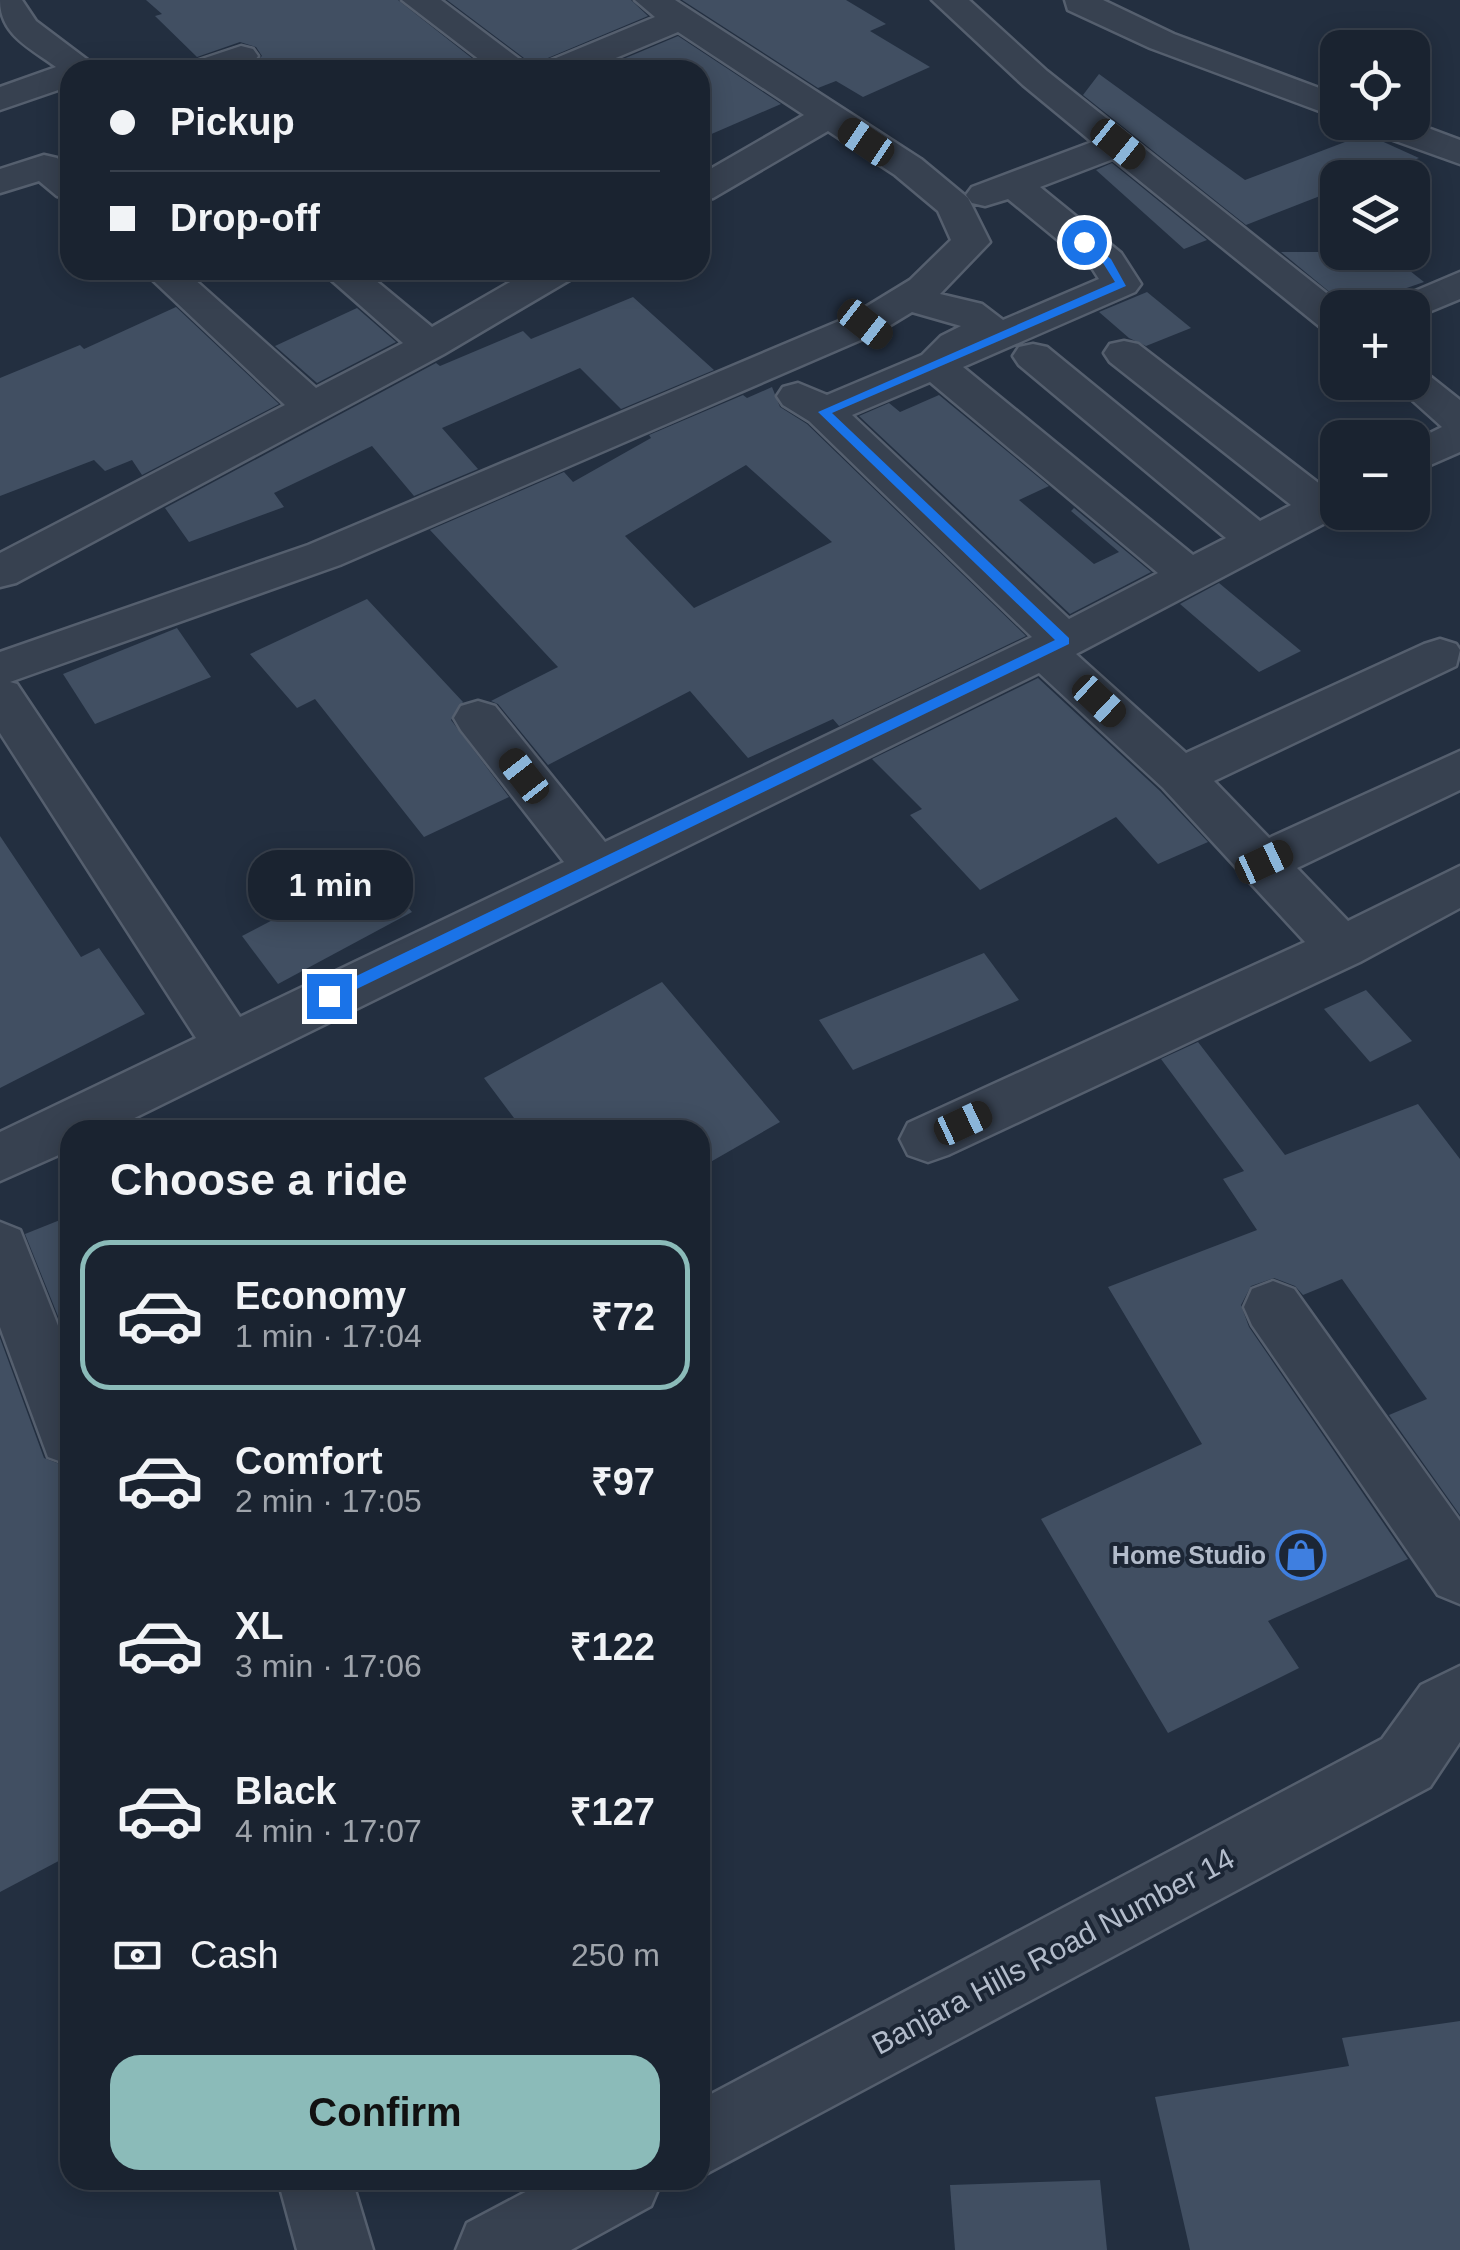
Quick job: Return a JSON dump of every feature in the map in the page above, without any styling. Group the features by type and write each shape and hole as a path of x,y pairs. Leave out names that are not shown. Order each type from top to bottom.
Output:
{"street":[{"path":"419,0 502,60"},
{"path":"948,0 1320,307"},
{"path":"1086,0 1080,3 1162,41 1320,101"},
{"path":"0,669 324,555 865,324 924,288 970,242 956,206 908,167 667,10 574,60"},
{"path":"10,21 67,60"},
{"path":"230,60 241,56"},
{"path":"0,99 60,78"},
{"path":"710,184 828,116"},
{"path":"1424,140 1460,154"},
{"path":"956,206 1118,144"},
{"path":"0,182 60,170"},
{"path":"824,412 1122,284 1107,261 1013,184"},
{"path":"172,280 312,406"},
{"path":"351,280 430,345"},
{"path":"0,572 430,345 525,280"},
{"path":"1430,298 1460,284"},
{"path":"906,299 968,312 988,327 955,344 930,367"},
{"path":"865,324 930,367 1190,576"},
{"path":"1124,353 1320,496"},
{"path":"1032,356 1258,540"},
{"path":"757,371 824,412 1264,862 1342,948"},
{"path":"1430,397 1460,421"},
{"path":"1430,451 1460,435"},
{"path":"76,1120 1054,646 1320,508"},
{"path":"1180,776 1440,655"},
{"path":"0,696 228,1044"},
{"path":"478,718 596,867"},
{"path":"1264,862 1460,769"},
{"path":"928,1139 1342,948 1460,885"},
{"path":"0,1158 60,1128"},
{"path":"0,1247 60,1410"},
{"path":"1273,1306 1460,1574"},
{"name":"Banjara Hills Road Number 14","path":"710,2135 1433,1763 1444,1708 1460,1698"},
{"path":"318,2190 335,2250"},
{"path":"494,2250 606,2190"}],"building":[{"path":"146,0 398,0 474,60 257,60 262,56 256,47 240,42 197,57 155,16 162,14"},
{"path":"447,0 631,0 648,16 543,60 527,60"},
{"path":"682,0 846,0 886,24 870,31 930,67 863,97 836,81 818,88"},
{"path":"678,36 781,104 710,135 710,60 621,60"},
{"path":"1099,74 1245,180 1350,140 1379,140 1419,158 1320,160 1320,196 1246,225 1083,95"},
{"path":"1112,163 1207,240 1184,249 1096,170"},
{"path":"1281,252 1320,252 1320,270 1409,270 1424,282 1401,290 1327,290"},
{"path":"1147,292 1191,328 1146,346 1129,338 1099,312"},
{"path":"633,297 714,370 621,409 580,368 442,428 478,469 414,496 372,446 274,493 284,507 189,542 165,508 436,363 440,366 523,331 531,339"},
{"path":"176,307 279,404 142,475 132,460 105,471 94,460 0,496 0,378 80,345 84,349"},
{"path":"357,308 396,342 317,383 275,346"},
{"path":"772,387 780,407 807,424 1026,636 839,726 833,719 748,758 690,691 548,765 498,704 491,701 558,667 430,530 564,472 573,482 651,438 649,435 743,395 747,398","holes":["746,465 832,542 694,608 625,536"]},
{"path":"939,395 1049,486 1019,500 1094,564 1119,552 1071,511 1074,508 1151,572 1070,614 859,416 889,403 900,412"},
{"path":"1219,583 1301,651 1259,672 1180,604"},
{"path":"367,599 463,702 451,720 509,797 424,837 315,699 297,708 250,654"},
{"path":"177,628 211,677 95,724 63,674"},
{"path":"1038,678 1160,791 1208,842 1158,864 1116,817 980,890 910,815 922,809 872,759"},
{"path":"0,836 81,957 99,948 145,1014 0,1088"},
{"path":"374,867 412,912 278,984 242,936"},
{"path":"984,953 1019,1000 853,1070 819,1020"},
{"path":"662,982 780,1122 710,1162 710,1120 516,1120 484,1078"},
{"path":"1366,990 1412,1041 1370,1062 1324,1009"},
{"path":"1198,1042 1285,1155 1418,1104 1460,1159 1460,1515 1389,1415 1427,1399 1342,1279 1303,1295 1295,1286 1274,1278 1251,1286 1241,1305 1249,1327 1408,1559 1268,1621 1299,1668 1168,1733 1041,1519 1202,1444 1108,1287 1257,1230 1223,1179 1244,1171 1161,1059"},
{"path":"60,1220 60,1321 25,1234"},
{"path":"0,1338 44,1458 60,1464 60,1860 0,1892"},
{"path":"1460,2021 1460,2250 1190,2250 1155,2097 1349,2066 1342,2038"},
{"path":"1100,2180 1107,2250 955,2250 950,2185"}],"place":[{"name":"Home Studio","path":"1301,1555"}],"route":[{"path":"329,996 1064,641 824,412 1122,284 1107,261 1084,242"}]}
